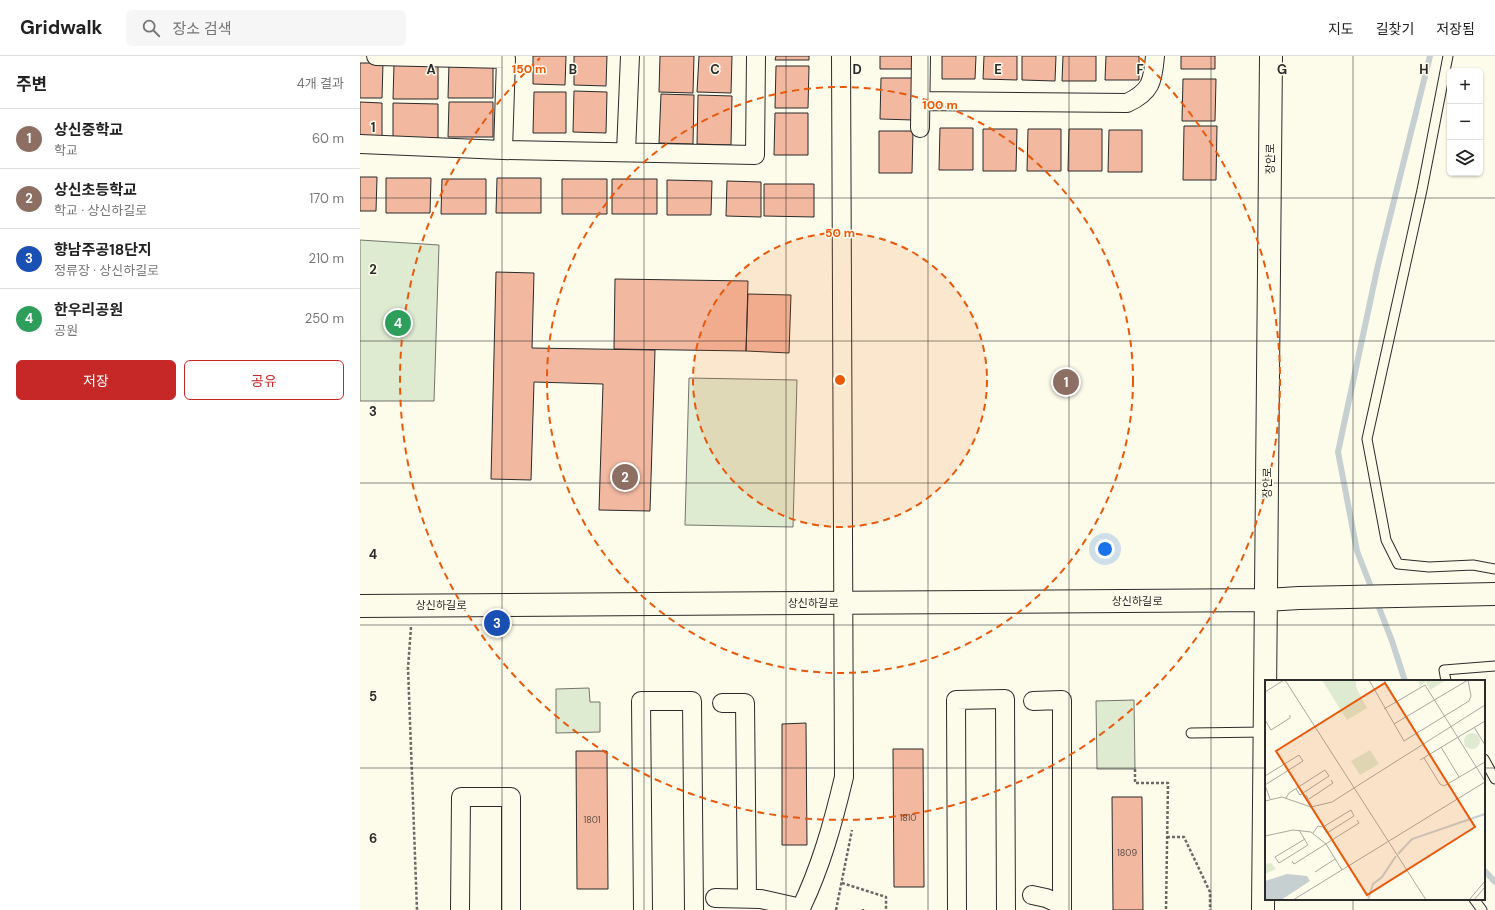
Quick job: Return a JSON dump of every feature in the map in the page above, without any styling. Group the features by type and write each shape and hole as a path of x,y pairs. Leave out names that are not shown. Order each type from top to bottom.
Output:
{"street":[{"path":"376,56 506,57 503,150"},
{"path":"626,152 630,56"},
{"path":"360,144 503,150 755,155 756,56"},
{"path":"715,898 761,899 800,909 812,883 832,829 844,777 841,56"},
{"path":"920,128 921,56"},
{"path":"920,101 1127,103 1140,98 1150,87 1154,72 1155,56"},
{"name":"장안로","path":"1266,680 1271,56"},
{"name":"상신하길로","path":"360,606 1267,600 1485,594"},
{"path":"957,910 956,700 1005,699 1006,910"},
{"path":"1032,896 1046,898 1062,907 1062,700 1033,701"},
{"path":"643,910 641,701 692,701 694,910"},
{"path":"722,703 745,703 747,898"},
{"name":"장안로","path":"1263,910 1265,840 1265,732"},
{"path":"460,910 460,797 511,797 511,910"}],"lane":[{"path":"1448,56 1422,190 1368,439 1386,540 1398,564 1429,567 1473,565 1495,569"},
{"path":"1446,680 1444,670 1495,666"},
{"path":"1191,733 1265,732"},
{"path":"1485,761 1495,779"},
{"path":"1475,900 1482,910"}],"path":[{"path":"413,605 408,668 417,910"},
{"path":"1135,769 1135,783 1168,783 1166,910"},
{"path":"836,910 852,829"},
{"path":"1167,837 1184,837 1210,892 1210,910"},
{"path":"841,882 886,898 886,910"}],"green space":[{"path":"360,240 439,245 434,401 360,401"},
{"path":"689,378 797,380 793,527 685,525"},
{"path":"589,688 590,702 600,702 600,732 556,733 556,689"},
{"path":"1134,700 1135,769 1097,769 1096,701"}],"building":[{"path":"533,56 566,56 565,85 533,84"},
{"path":"574,56 607,56 606,86 574,85"},
{"path":"660,56 694,56 693,93 659,92"},
{"path":"699,56 732,56 731,93 697,92"},
{"path":"776,56 809,56 809,60 775,60"},
{"path":"880,56 914,56 913,69 880,69"},
{"path":"942,56 976,56 975,79 942,79"},
{"path":"984,56 1017,56 1017,80 983,79"},
{"path":"1022,56 1056,56 1055,81 1022,80"},
{"path":"1063,56 1096,56 1096,81 1062,81"},
{"path":"1106,56 1139,56 1139,80 1105,80"},
{"path":"1181,56 1215,56 1215,69 1181,69"},
{"path":"360,63 383,63 382,98 360,98"},
{"path":"449,63 493,64 493,98 448,98"},
{"path":"394,64 438,64 438,99 393,99"},
{"path":"776,66 809,66 808,108 775,108"},
{"path":"881,78 914,78 913,120 880,119"},
{"path":"1183,79 1216,79 1215,121 1182,121"},
{"path":"574,91 607,92 606,133 573,132"},
{"path":"534,92 566,92 566,133 533,133"},
{"path":"661,94 694,95 693,144 659,143"},
{"path":"698,95 732,96 731,145 697,144"},
{"path":"360,102 382,103 382,137 360,137"},
{"path":"449,102 493,102 493,137 448,137"},
{"path":"393,103 438,104 438,139 393,138"},
{"path":"775,113 808,113 808,155 774,155"},
{"path":"1184,126 1217,126 1216,180 1183,180"},
{"path":"940,128 973,128 973,170 939,170"},
{"path":"983,129 1017,129 1016,171 983,171"},
{"path":"1028,129 1061,129 1061,171 1027,171"},
{"path":"1069,129 1102,129 1102,171 1068,171"},
{"path":"1109,130 1142,130 1142,172 1108,172"},
{"path":"879,131 913,131 912,173 879,173"},
{"path":"360,177 377,177 376,211 360,211"},
{"path":"386,178 431,178 430,213 386,213"},
{"path":"497,178 541,178 541,213 496,213"},
{"path":"442,179 486,179 486,214 441,214"},
{"path":"562,179 607,179 607,214 562,214"},
{"path":"612,179 657,179 657,214 612,214"},
{"path":"667,180 712,181 711,215 667,215"},
{"path":"727,181 761,182 761,217 726,216"},
{"path":"764,184 814,184 814,217 764,216"},
{"path":"496,272 534,273 532,348 655,350 650,511 599,510 603,384 534,382 531,480 491,479"},
{"path":"615,279 748,281 746,351 614,349"},
{"path":"748,294 791,295 789,353 746,351"},
{"path":"806,723 807,845 782,845 782,724"},
{"path":"893,749 923,749 924,887 894,887"},
{"path":"576,751 607,751 608,889 577,889"},
{"path":"1112,797 1142,797 1143,910 1113,910"}],"waterway":[{"path":"1405,680 1392,641 1357,551 1338,452 1378,265 1430,56"},
{"path":"1485,871 1495,882"}],"place":[{"name":"한우리공원","path":"398,323"},
{"name":"상신중학교","path":"1066,382"},
{"name":"상신초등학교","path":"625,477"},
{"name":"향남주공18단지","path":"497,623"}]}
